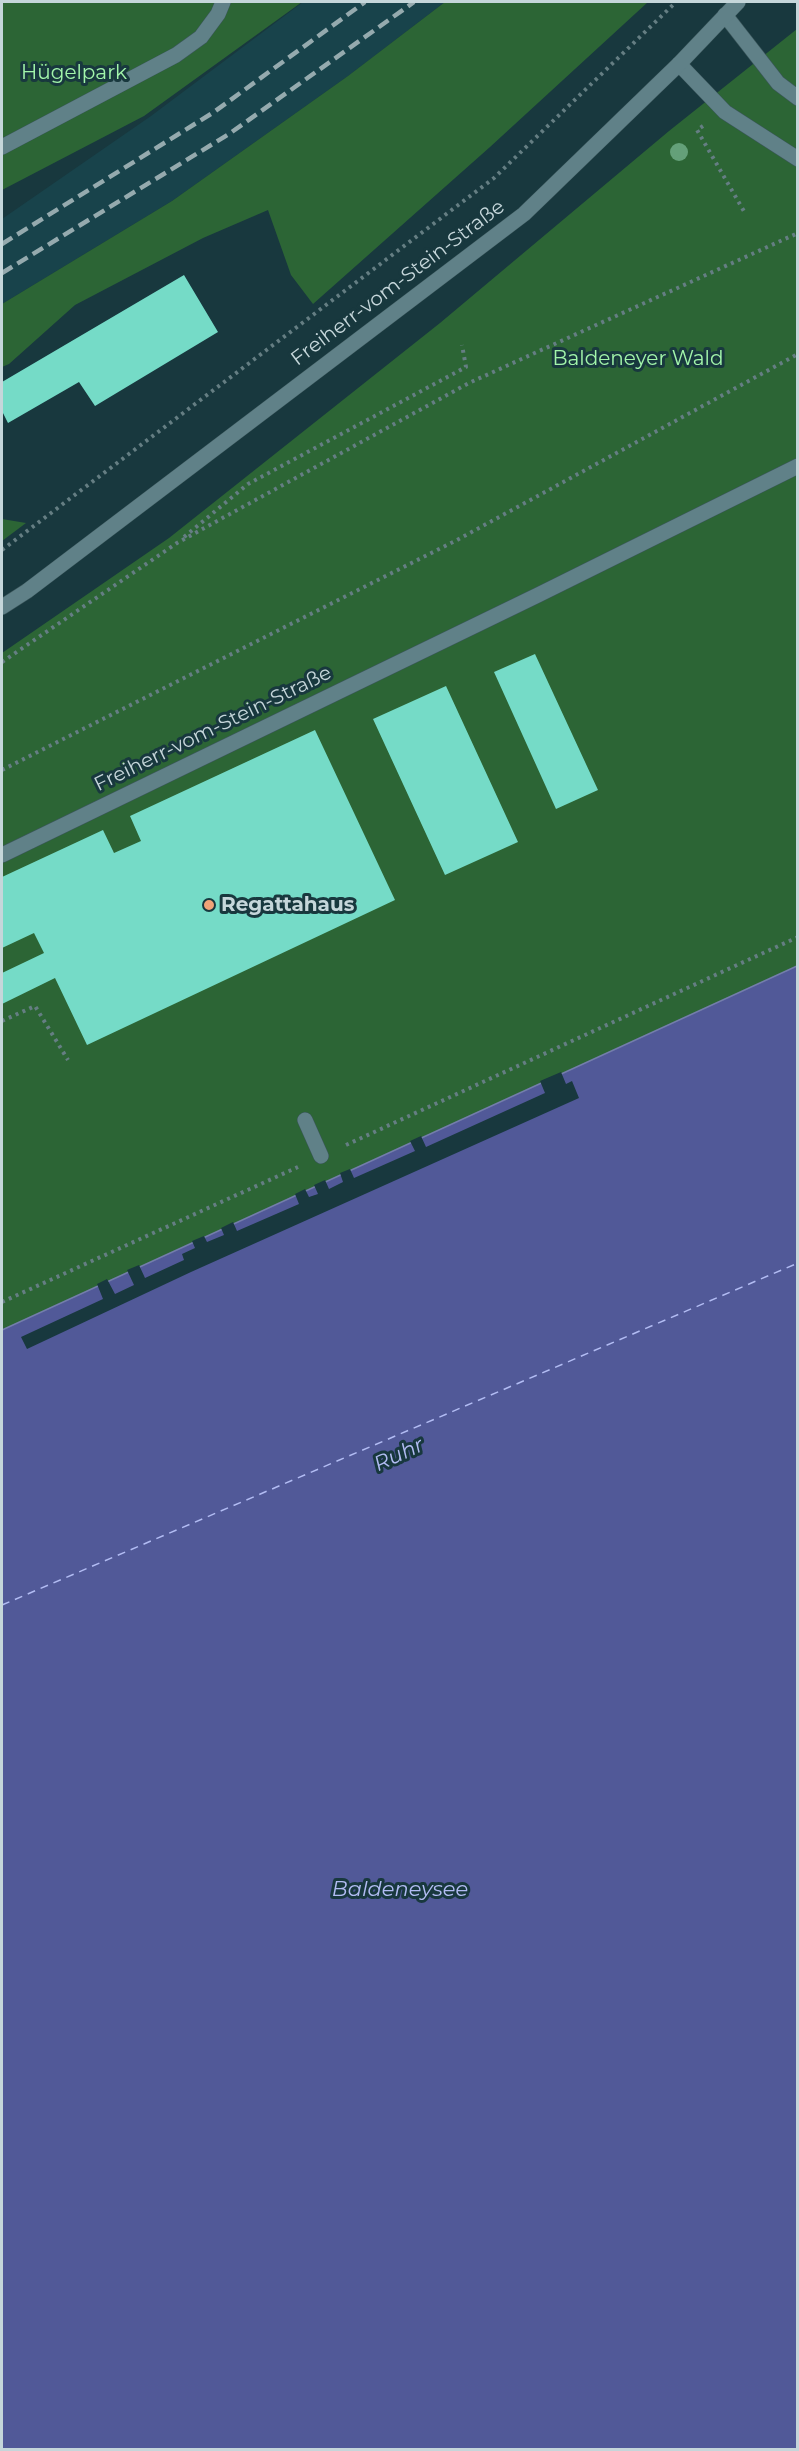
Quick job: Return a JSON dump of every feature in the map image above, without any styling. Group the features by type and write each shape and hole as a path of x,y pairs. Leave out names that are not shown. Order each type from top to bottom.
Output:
{"main road":[{"path":"2,147 176,55 201,37 218,14 223,2"},
{"name":"Freiherr-vom-Stein-Straße","path":"2,607 27,591 524,214 679,64 738,2"},
{"path":"725,15 778,83 798,98"},
{"path":"679,64 725,112 798,159"},
{"name":"Freiherr-vom-Stein-Straße","path":"2,855 798,466"},
{"path":"305,1120 321,1156"}],"path":[{"path":"2,550 494,178 676,2"},
{"path":"697,130 745,213"},
{"path":"2,662 177,543 469,383 798,232"},
{"path":"177,543 248,484 466,367 462,345"},
{"path":"2,771 458,540 798,354"},
{"path":"2,1302 798,937"},
{"path":"2,1021 35,1006 68,1060"}],"shaded area":[{"path":"303,2 445,2 348,76 172,201 2,304 2,219 151,116"}],"green space":[{"name":"Hügelpark","path":"2,2 302,2 144,116 2,190"},
{"path":"445,2 648,2 490,147 313,304 291,275 268,210 203,238 75,305 9,364 2,367 2,304 172,201 348,76"},
{"name":"Baldeneyer Wald","path":"797,29 797,966 2,1330 2,653 169,538 440,323 669,131"},
{"path":"2,519 26,523 2,541"}],"water":[{"name":"Baldeneysee","path":"797,966 797,2449 2,2449 2,1330"}],"pier":[{"path":"561,1072 566,1084 572,1081 579,1098 191,1272 27,1349 21,1337 103,1299 97,1284 107,1279 115,1294 134,1285 127,1270 139,1265 145,1278 184,1260 182,1254 195,1248 192,1241 204,1236 207,1242 224,1235 221,1228 233,1222 237,1231 299,1204 295,1194 305,1189 309,1197 318,1194 314,1185 325,1180 329,1189 343,1182 340,1173 350,1169 354,1178 415,1151 410,1141 421,1136 426,1147 545,1093 540,1081"}],"building":[{"path":"184,275 218,332 95,406 79,382 8,423 2,411 2,382"},
{"path":"535,654 598,790 556,809 494,672"},
{"path":"446,686 518,842 445,875 373,719"},
{"name":"Regattahaus","path":"315,730 395,900 87,1045 55,978 2,1004 2,973 44,953 34,933 2,948 2,877 103,830 114,853 141,841 130,816"}],"ferry route":[{"path":"2,1605 798,1263"}],"railway":[{"path":"2,244 214,112 365,2"},
{"path":"2,273 229,134 414,2"}],"place":[{"name":"Regattahaus","path":"209,905"}],"water label":[{"name":"Ruhr","path":"399,1455"}]}
